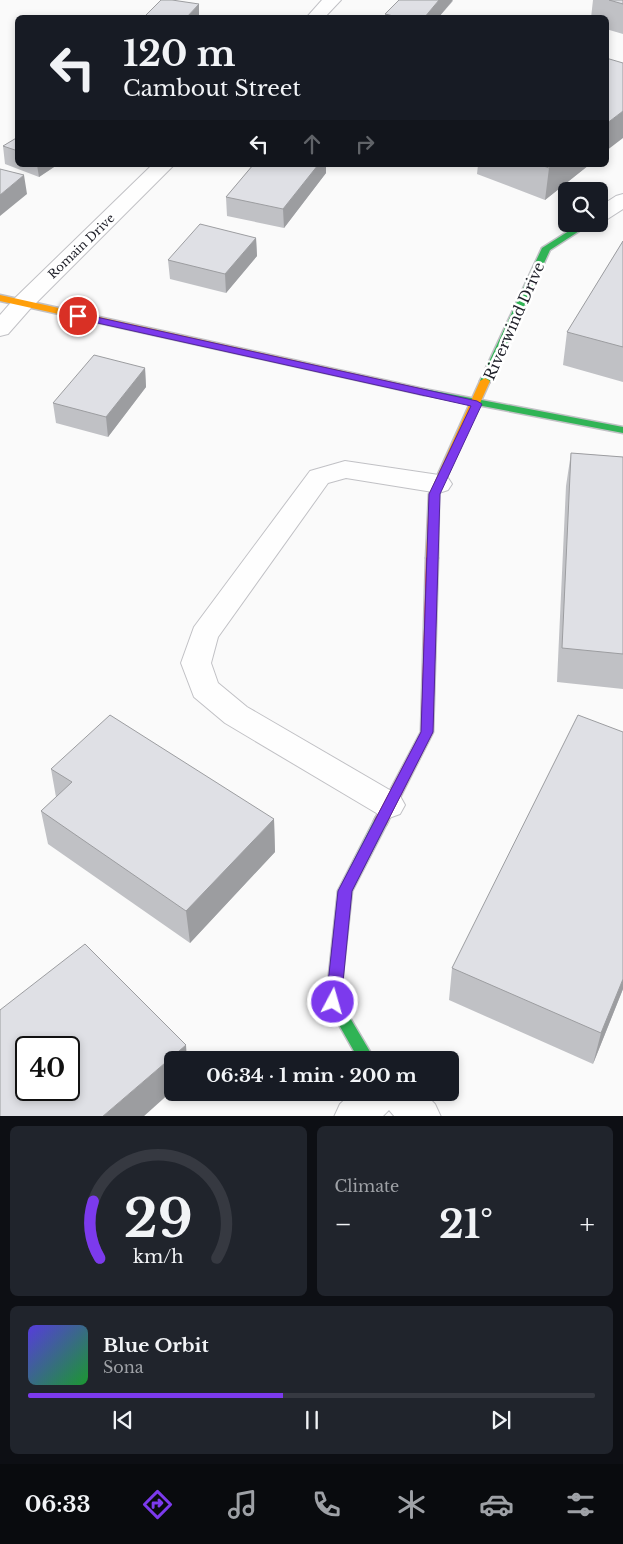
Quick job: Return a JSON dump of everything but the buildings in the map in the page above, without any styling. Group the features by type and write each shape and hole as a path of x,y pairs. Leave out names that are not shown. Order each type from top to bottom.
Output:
{"street":[{"path":"317,15 332,0"},
{"name":"Romain Drive","path":"0,329 22,304 162,167"},
{"path":"608,210 623,200"},
{"name":"Riverwind Drive","path":"362,1051 333,1002 345,891 427,732 434,494 477,404 546,248 573,232"},
{"path":"0,298 477,404 623,430"},
{"path":"389,805 236,715 205,689 196,663 204,634 319,477 345,469 439,484"},
{"path":"352,1116 371,1101"},
{"path":"406,1101 422,1116"}],"traffic: fast":[{"path":"485,381 546,248 573,232"},
{"path":"424,392 623,430"},
{"path":"362,1051 333,1002 345,891 381,821"}],"traffic: slow":[{"path":"0,298 424,392"},
{"path":"432,558 434,494 485,381"}],"traffic: jam":[{"path":"381,821 427,732 432,558"}],"route":[{"path":"78,316 477,404 434,494 427,732 345,891 333,1002"}]}
